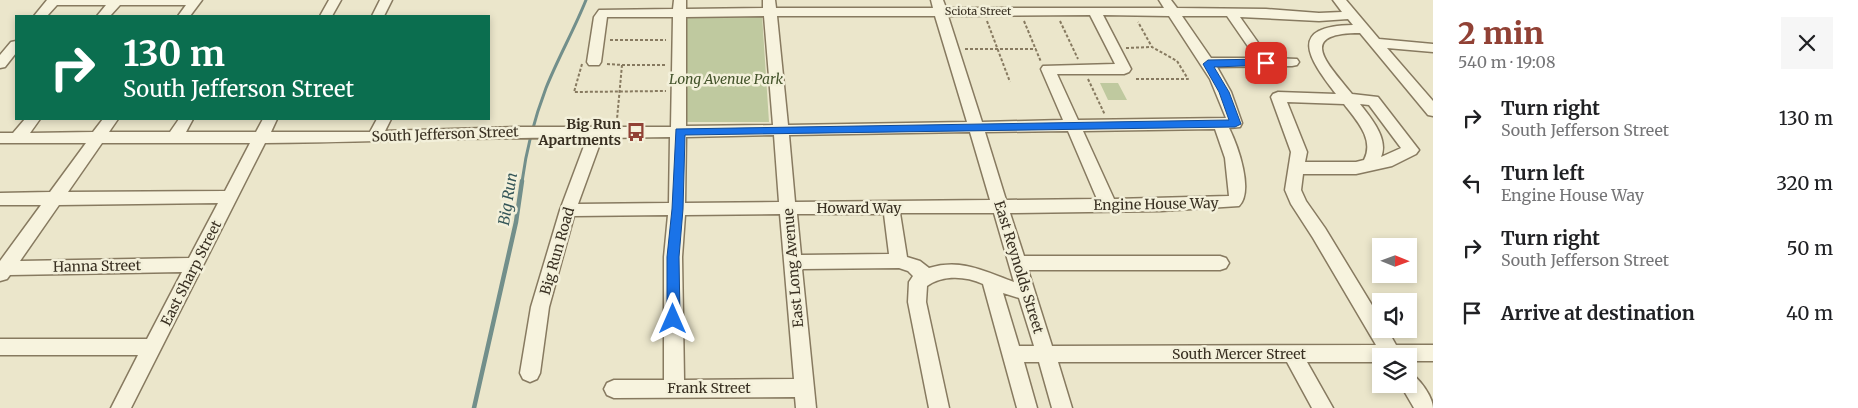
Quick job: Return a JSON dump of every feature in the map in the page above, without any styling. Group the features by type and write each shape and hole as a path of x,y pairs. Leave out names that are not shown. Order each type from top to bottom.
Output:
{"street":[{"path":"41,15 54,0 195,0"},
{"path":"104,15 116,0"},
{"path":"185,15 195,0"},
{"path":"327,15 335,0"},
{"path":"378,15 386,0"},
{"path":"1339,0 1433,111"},
{"name":"Sciota Street","path":"592,63 600,18 604,13 680,6 1056,5 1094,11 1169,6 1232,14 1266,13 1319,17 1352,15"},
{"path":"674,389 673,257 678,209 680,6"},
{"name":"East Long Avenue","path":"770,6 806,408"},
{"name":"East Reynolds Street","path":"939,6 1062,408"},
{"path":"1169,6 1208,64 1224,92 1235,124 1220,124"},
{"path":"1094,11 1124,68 1048,69 1108,206"},
{"path":"1232,14 1266,63"},
{"path":"1363,29 1333,31 1320,35 1315,42 1315,51 1367,126 1373,138 1376,149 1370,164"},
{"path":"1375,43 1433,48"},
{"path":"7,61 15,47"},
{"path":"1208,64 1292,62"},
{"path":"1296,168 1356,168 1387,162 1410,150 1373,100 1278,97 1297,142 1299,152 1296,168 1293,190 1299,204 1319,233 1388,348"},
{"path":"18,138 32,120"},
{"path":"2,270 110,120"},
{"path":"175,137 185,120"},
{"name":"East Sharp Street","path":"121,408 270,120"},
{"path":"375,137 384,120"},
{"name":"South Jefferson Street","path":"0,138 375,137 570,131 596,133 976,126 1220,124"},
{"name":"Engine House Way","path":"1000,206 1108,206 1233,202 1237,195 1234,161 1229,142 1220,124"},
{"name":"Big Run Road","path":"530,373 540,307 568,210 596,133"},
{"path":"0,199 230,197"},
{"name":"Howard Way","path":"568,210 1000,206"},
{"path":"891,208 899,262"},
{"path":"793,262 899,262 914,266 926,276"},
{"path":"1018,263 1220,263"},
{"name":"Hanna Street","path":"2,270 195,265"},
{"path":"939,408 917,302 918,282 926,276 940,271 953,271 979,274 1016,290 1026,291"},
{"path":"990,280 1027,408"},
{"path":"0,347 152,347"},
{"name":"South Mercer Street","path":"1012,354 1372,355"},
{"path":"1293,354 1323,408"},
{"name":"South Mercer Street","path":"1417,354 1433,354"},
{"name":"Frank Street","path":"614,389 804,388"},
{"path":"1416,393 1426,408"}],"path":[{"path":"1135,16 1152,47"},
{"path":"986,17 1010,82"},
{"path":"1022,17 1042,64 1048,69"},
{"path":"611,33 610,40 673,40"},
{"path":"1119,48 1152,47 1177,61 1188,79 1136,78"},
{"path":"961,49 1036,48"},
{"path":"608,56 607,64 672,65"},
{"path":"592,63 581,64 574,92 671,91"},
{"path":"616,119 622,65"}],"green space":[{"name":"Long Avenue Park","path":"762,15 769,122 683,122 687,16"},
{"path":"1100,83 1118,83 1127,100 1108,100"}],"waterway":[{"name":"Big Run","path":"522,182 528,146 542,99 586,0"},
{"name":"Big Run","path":"474,408 516,222 522,181"}],"place":[{"name":"Big Run Apartments","path":"636,132"}],"route":[{"path":"673,319 673,257 678,209 680,131 1235,124 1224,92 1208,64 1266,63"}]}
